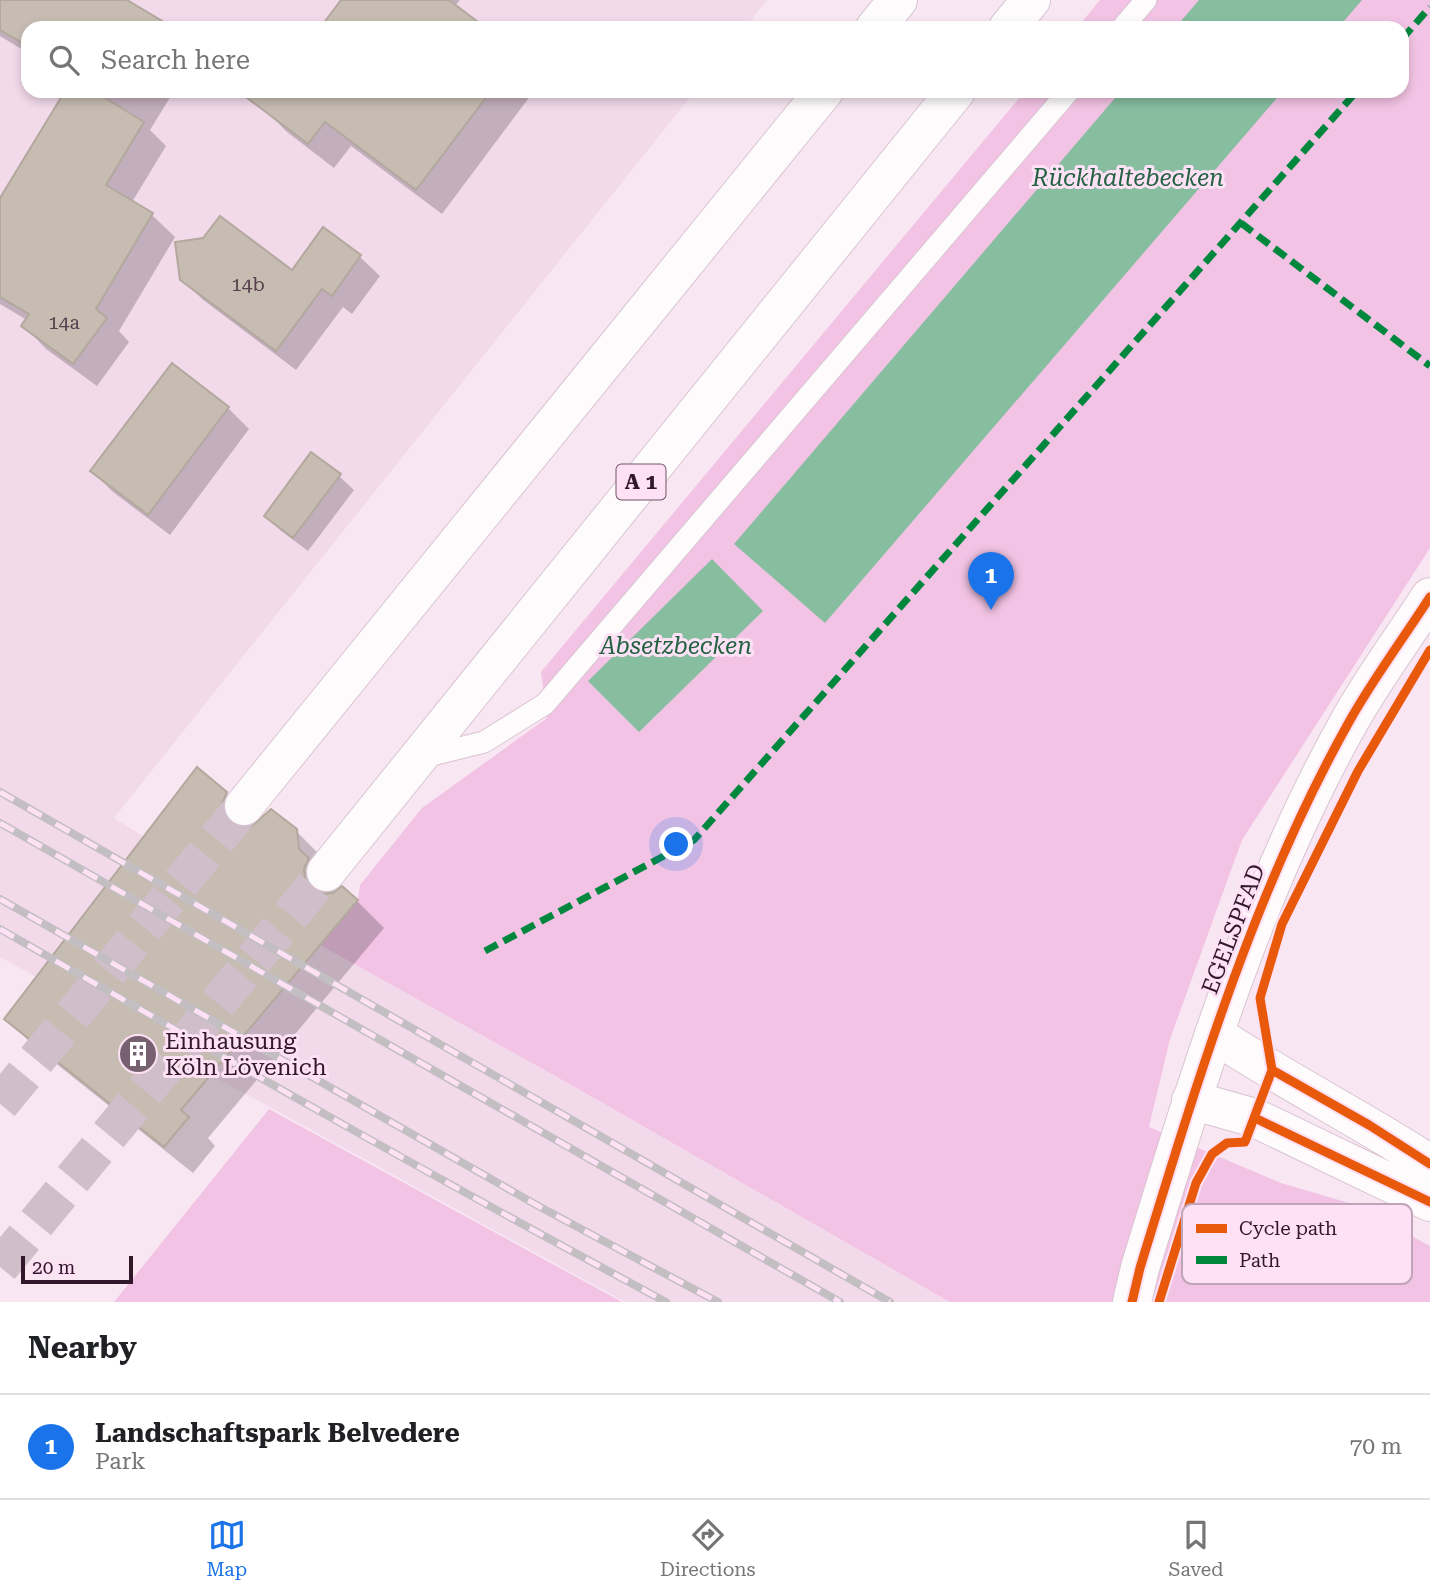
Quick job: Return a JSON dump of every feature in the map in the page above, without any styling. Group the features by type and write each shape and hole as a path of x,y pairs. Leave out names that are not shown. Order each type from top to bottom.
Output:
{"main road":[{"path":"881,21 898,0"},
{"path":"1014,21 1031,0"},
{"path":"244,806 818,98"},
{"name":"A 1","path":"327,872 950,98"},
{"name":"EGELSPFAD","path":"1132,1302 1191,1100 1287,846 1349,722 1430,597"},
{"path":"1214,1034 1258,1063 1369,1125 1430,1164"},
{"path":"1191,1100 1255,1118 1430,1202"}],"lane":[{"path":"1128,21 1146,0"},
{"path":"418,759 484,742 545,704 1063,98"}],"shaded area":[{"path":"0,0 767,0 750,21 21,21 21,98 689,98 114,818 144,837 36,977 0,957"},
{"path":"1100,0 1430,0 1430,548 1242,840 1170,1039 1149,1127 1281,1183 1351,1204 1182,1204 1182,1284 1412,1284 1412,1236 1430,1246 1430,1302 950,1302 320,945 358,900 360,885 422,808 547,718 541,672 1019,98 1409,98 1409,21 1083,21"},
{"path":"320,945 950,1302 625,1302 211,1075"},
{"path":"269,1109 622,1302 114,1302"}],"water":[{"path":"1199,0 1362,0 1344,21 1181,21"},
{"name":"Rückhaltebecken","path":"1115,98 1277,98 825,623 734,544"},
{"name":"Absetzbecken","path":"712,559 763,611 639,732 588,681"}],"building":[{"path":"0,0 127,0 162,21 21,21 21,42 0,30"},
{"path":"341,0 449,0 477,21 325,21"},
{"path":"61,98 105,98 144,122 106,185 153,213 96,309 107,318 73,364 21,326 29,314 0,297 0,198"},
{"path":"247,98 486,98 416,190 325,122 308,144"},
{"path":"220,216 292,270 323,227 361,255 332,296 322,289 276,351 180,280 175,242 203,238"},
{"path":"172,363 229,407 148,515 90,471"},
{"path":"311,452 341,474 293,538 264,516"},
{"name":"Einhausung Köln Lövenich","path":"197,767 227,792 222,803 223,813 230,822 240,827 251,827 271,809 297,829 299,849 309,858 304,869 305,879 312,889 323,894 333,893 342,886 358,900 181,1110 189,1117 164,1147 4,1019"}],"tunnel":[{"path":"0,1104 244,806"},
{"path":"0,1267 326,872"}],"railway":[{"path":"0,792 890,1302"},
{"path":"0,823 840,1302"},
{"path":"0,899 540,1207 718,1302"},
{"path":"0,929 332,1118 666,1302"}],"marked path":[{"path":"1409,31 1430,7"},
{"path":"485,951 694,840 1351,98"},
{"path":"1241,223 1430,366"}],"cycle path":[{"path":"1132,1302 1140,1268 1206,1059 1230,989 1284,853 1349,722 1430,597"},
{"path":"1189,1204 1196,1183 1212,1154 1227,1143 1245,1142 1272,1070 1260,998 1282,924 1358,771 1430,650"},
{"path":"1272,1070 1369,1125 1430,1164"},
{"path":"1255,1118 1430,1202"},
{"path":"1159,1302 1182,1228"}],"place":[{"name":"Landschaftspark Belvedere","path":"991,610"},
{"name":"Einhausung Köln Lövenich","path":"138,1054"}]}
